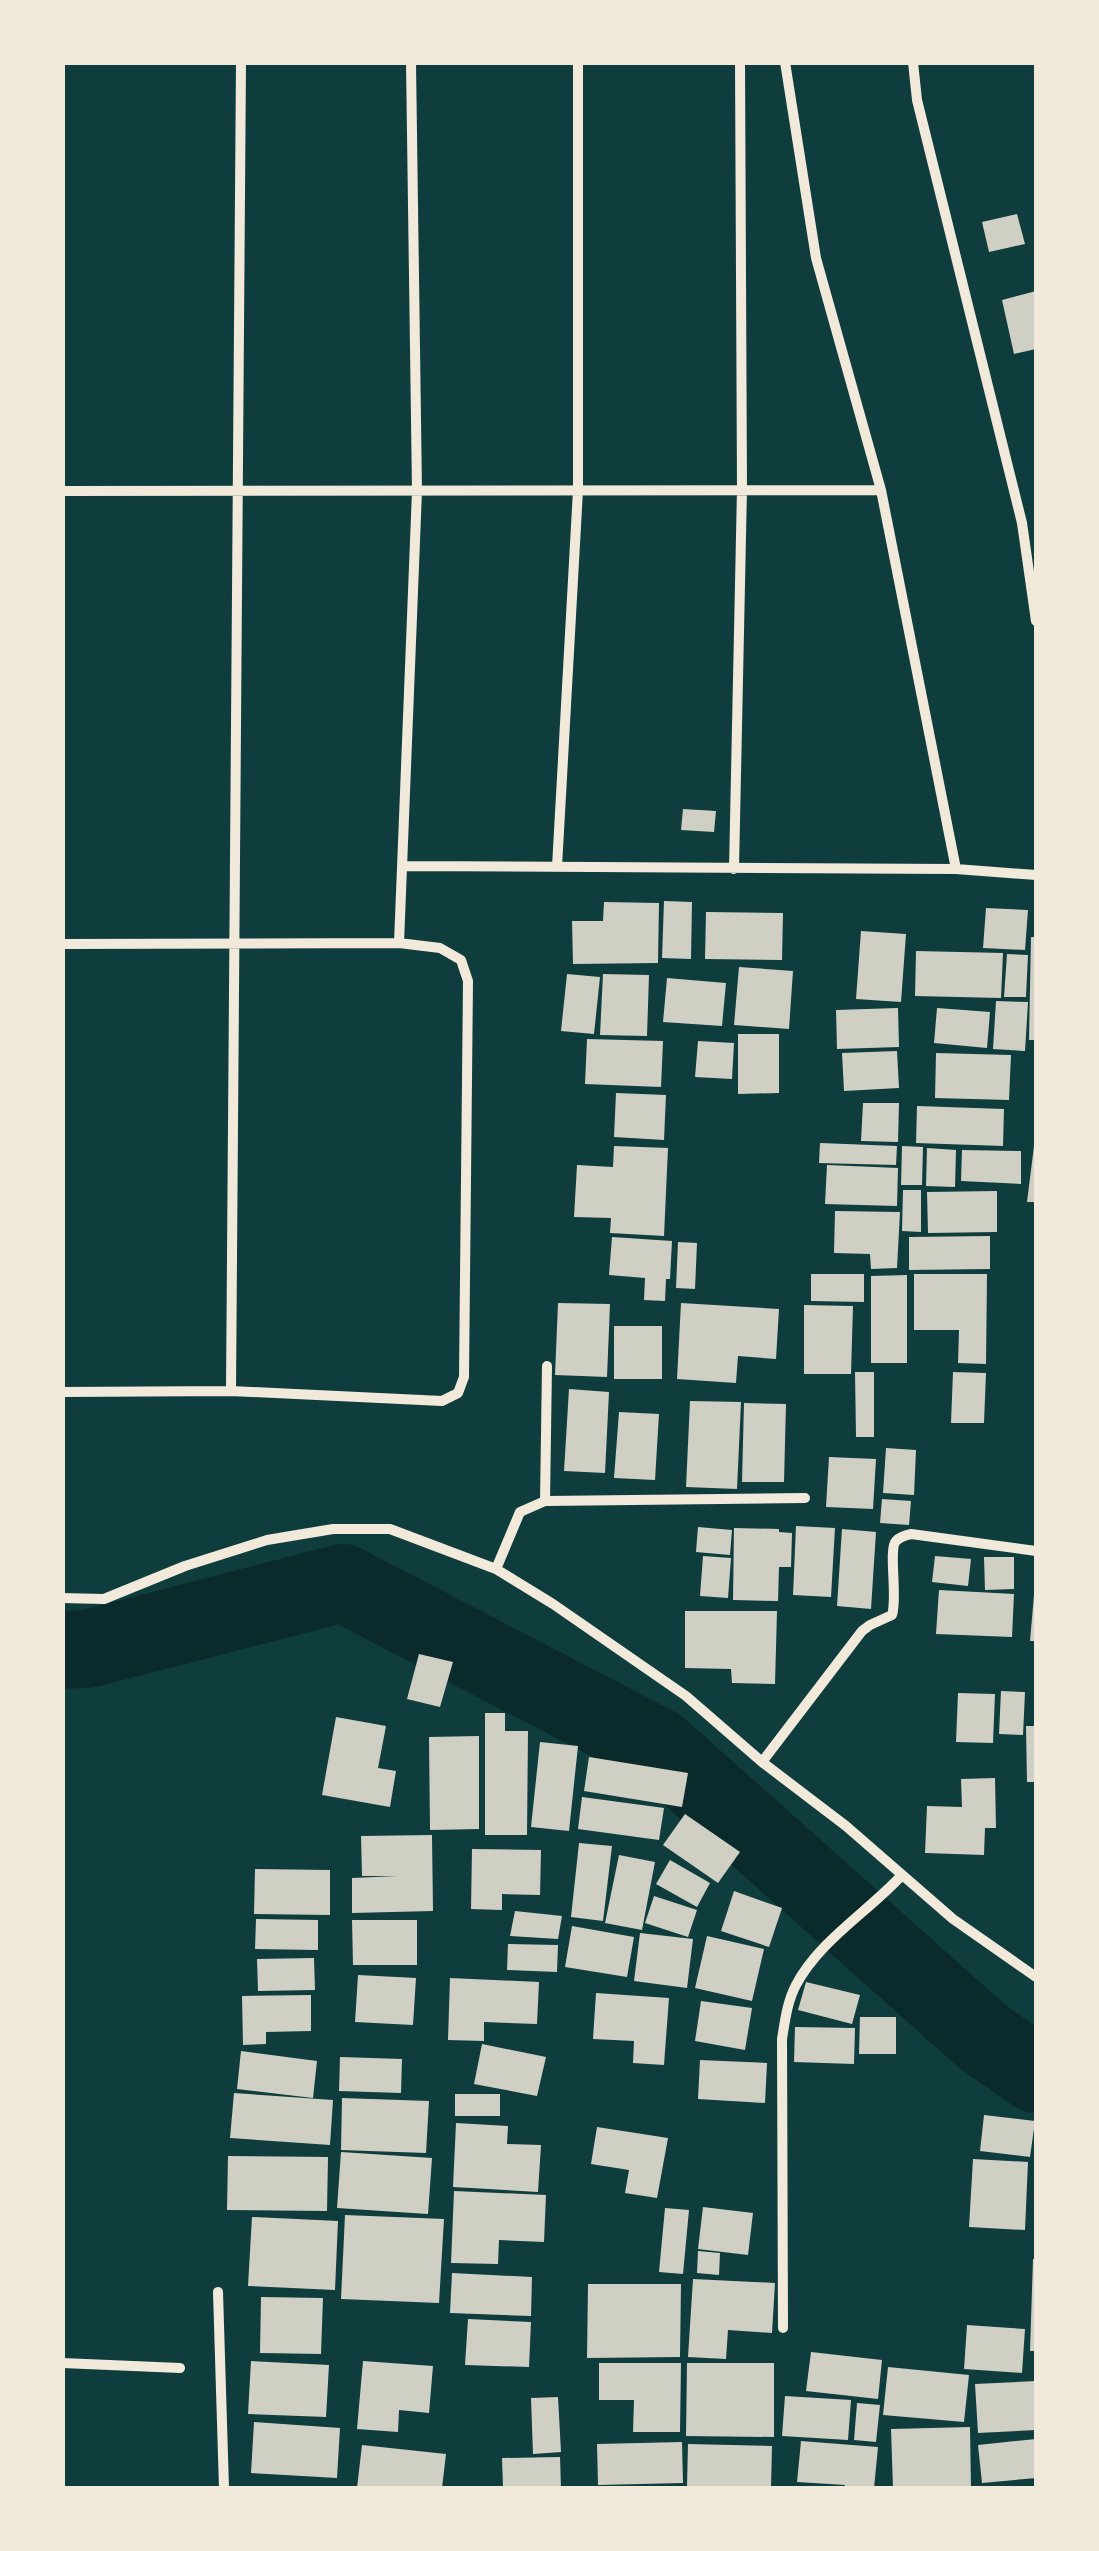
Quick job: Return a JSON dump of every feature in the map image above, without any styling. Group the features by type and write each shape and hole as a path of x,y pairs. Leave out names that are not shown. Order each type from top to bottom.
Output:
{"street":[{"path":"231,1390 241,62"},
{"path":"399,944 417,491 411,62"},
{"path":"556,868 578,490 578,62"},
{"path":"734,868 742,489 740,62"},
{"path":"785,62 816,258 881,490 956,869"},
{"path":"913,62 917,100 1022,523 1036,620"},
{"path":"62,491 881,490"},
{"path":"1022,523 1036,520"},
{"path":"403,866 956,869 1036,874"},
{"path":"62,944 399,944 440,948 460,960 468,981 464,1377 458,1393 442,1400 231,1390 62,1392"},
{"path":"545,1501 547,1366"},
{"path":"496,1569 520,1512 545,1501 805,1498"},
{"path":"62,1598 104,1599 185,1566 267,1540 333,1529 390,1529 496,1569 686,1696 953,1919 1036,1977"},
{"path":"762,1762 862,1632 892,1615 896,1594 892,1548 896,1541 911,1534 1036,1551"},
{"path":"784,2328 782,2039 786,2013 794,1988 807,1968 839,1932 902,1875"},
{"path":"218,2292 224,2488"},
{"path":"62,2363 180,2368"}],"building":[{"path":"1017,214 1025,244 989,252 982,222"},
{"path":"1036,291 1036,349 1014,354 1002,300"},
{"path":"683,809 716,811 714,832 681,830"},
{"path":"664,901 692,902 691,959 662,958"},
{"path":"604,902 659,903 658,963 573,964 572,921 603,921"},
{"path":"986,908 1028,910 1025,950 983,948"},
{"path":"706,912 783,913 782,960 705,959"},
{"path":"861,931 906,934 901,1002 856,999"},
{"path":"1031,937 1036,937 1036,1040 1029,1040"},
{"path":"916,951 1003,953 1001,998 915,996"},
{"path":"1007,954 1028,955 1026,997 1004,997"},
{"path":"739,967 793,971 789,1029 734,1025"},
{"path":"567,974 600,977 594,1034 561,1031"},
{"path":"603,974 649,975 647,1036 600,1035"},
{"path":"667,978 726,983 722,1026 663,1022"},
{"path":"996,1001 1028,1002 1025,1051 993,1049"},
{"path":"898,1008 899,1047 837,1049 836,1010"},
{"path":"937,1008 990,1012 987,1048 934,1043"},
{"path":"738,1034 779,1034 779,1093 738,1094"},
{"path":"587,1039 663,1041 661,1087 585,1084"},
{"path":"698,1041 734,1043 732,1079 695,1077"},
{"path":"897,1051 899,1088 844,1091 842,1053"},
{"path":"936,1053 1011,1055 1009,1100 935,1098"},
{"path":"616,1093 666,1095 664,1140 614,1137"},
{"path":"863,1103 899,1103 898,1142 861,1141"},
{"path":"917,1106 1004,1109 1003,1146 916,1143"},
{"path":"820,1143 897,1146 896,1165 819,1163"},
{"path":"614,1146 668,1148 664,1236 610,1233 611,1218 574,1217 577,1165 613,1167"},
{"path":"902,1146 923,1147 922,1185 901,1185"},
{"path":"1034,1146 1036,1202 1027,1202"},
{"path":"927,1148 956,1150 955,1187 926,1186"},
{"path":"962,1150 1021,1151 1021,1184 961,1181"},
{"path":"827,1165 898,1168 897,1206 825,1204"},
{"path":"903,1190 921,1190 921,1232 902,1231"},
{"path":"997,1191 997,1232 928,1233 927,1192"},
{"path":"835,1211 900,1212 897,1268 871,1269 870,1254 834,1253"},
{"path":"990,1236 990,1269 909,1270 909,1237"},
{"path":"612,1237 672,1241 665,1301 644,1300 645,1278 609,1275"},
{"path":"678,1242 697,1243 695,1289 676,1288"},
{"path":"811,1274 864,1274 864,1302 811,1301"},
{"path":"914,1274 987,1274 986,1364 958,1363 959,1330 914,1330"},
{"path":"907,1275 907,1363 871,1363 871,1276"},
{"path":"558,1303 610,1304 607,1377 555,1375"},
{"path":"681,1303 779,1309 776,1359 738,1356 736,1383 677,1379"},
{"path":"804,1305 853,1306 851,1374 804,1374"},
{"path":"614,1326 662,1326 662,1379 614,1379"},
{"path":"855,1372 874,1372 874,1437 856,1437"},
{"path":"953,1372 986,1373 984,1423 951,1423"},
{"path":"569,1389 609,1392 605,1473 564,1471"},
{"path":"690,1401 741,1402 737,1489 686,1487"},
{"path":"744,1403 786,1404 784,1482 742,1482"},
{"path":"619,1412 659,1414 655,1480 614,1478"},
{"path":"886,1448 916,1450 914,1495 883,1493"},
{"path":"829,1457 876,1459 873,1509 826,1507"},
{"path":"882,1499 911,1501 909,1525 880,1523"},
{"path":"796,1526 835,1528 831,1597 793,1595"},
{"path":"698,1527 732,1530 730,1555 696,1552"},
{"path":"734,1528 792,1533 791,1567 779,1567 778,1601 733,1600"},
{"path":"842,1529 876,1532 871,1609 837,1606"},
{"path":"703,1556 731,1558 728,1598 700,1596"},
{"path":"935,1556 971,1559 968,1586 932,1582"},
{"path":"984,1557 1014,1557 1014,1589 985,1590"},
{"path":"939,1590 1014,1594 1012,1637 936,1634"},
{"path":"1034,1595 1036,1641 1030,1641"},
{"path":"685,1611 777,1611 775,1684 732,1683 731,1669 685,1668"},
{"path":"419,1654 453,1662 440,1707 407,1699"},
{"path":"1001,1691 1025,1692 1023,1735 999,1734"},
{"path":"958,1693 995,1694 993,1743 956,1742"},
{"path":"485,1713 505,1713 505,1731 528,1731 527,1835 485,1835"},
{"path":"336,1717 386,1726 378,1768 396,1771 390,1807 322,1795"},
{"path":"1026,1726 1036,1726 1036,1782 1027,1782"},
{"path":"479,1736 479,1829 430,1830 429,1737"},
{"path":"540,1742 578,1746 569,1831 531,1827"},
{"path":"589,1757 688,1773 682,1807 584,1791"},
{"path":"995,1778 996,1828 985,1828 984,1855 925,1853 927,1806 962,1807 961,1779"},
{"path":"582,1797 664,1808 659,1840 578,1829"},
{"path":"685,1814 740,1852 718,1883 663,1845"},
{"path":"432,1835 433,1911 352,1913 352,1878 397,1876 362,1876 361,1836"},
{"path":"579,1843 612,1846 603,1921 571,1917"},
{"path":"472,1849 541,1850 540,1895 502,1894 502,1910 471,1909"},
{"path":"619,1855 655,1862 642,1930 605,1923"},
{"path":"670,1860 710,1883 697,1907 656,1884"},
{"path":"255,1869 330,1870 330,1915 254,1914"},
{"path":"734,1891 782,1908 769,1947 721,1931"},
{"path":"654,1896 697,1910 688,1937 645,1923"},
{"path":"515,1911 562,1916 558,1939 510,1936"},
{"path":"256,1919 318,1920 318,1950 255,1949"},
{"path":"352,1920 417,1920 417,1965 353,1965"},
{"path":"572,1926 634,1937 627,1977 565,1967"},
{"path":"640,1933 693,1939 687,1988 634,1981"},
{"path":"707,1936 764,1949 752,2001 695,1988"},
{"path":"508,1944 558,1945 557,1972 507,1970"},
{"path":"314,1958 315,1990 258,1991 257,1959"},
{"path":"358,1975 416,1978 413,2025 355,2022"},
{"path":"450,1978 539,1982 537,2024 484,2022 484,2041 448,2040"},
{"path":"806,1982 860,1995 852,2024 798,2010"},
{"path":"596,1993 669,1998 664,2065 633,2063 634,2041 593,2039"},
{"path":"311,1995 311,2031 266,2032 266,2044 243,2045 242,1996"},
{"path":"701,2001 752,2008 745,2050 695,2041"},
{"path":"860,2017 896,2017 896,2054 859,2054"},
{"path":"795,2027 855,2028 854,2064 794,2062"},
{"path":"482,2044 546,2057 537,2096 474,2084"},
{"path":"241,2051 317,2061 313,2098 237,2089"},
{"path":"340,2057 402,2059 401,2093 339,2091"},
{"path":"700,2060 767,2063 765,2103 698,2099"},
{"path":"234,2093 333,2100 330,2145 230,2138"},
{"path":"455,2094 500,2094 500,2116 455,2116"},
{"path":"342,2098 429,2101 426,2153 341,2150"},
{"path":"984,2115 1035,2121 1030,2157 980,2151"},
{"path":"456,2123 508,2126 507,2144 541,2145 538,2192 453,2187"},
{"path":"597,2127 668,2138 657,2198 625,2193 629,2170 591,2164"},
{"path":"341,2152 432,2158 428,2214 337,2208"},
{"path":"228,2156 328,2157 327,2211 227,2210"},
{"path":"973,2159 1028,2162 1025,2230 969,2227"},
{"path":"454,2191 546,2195 544,2242 499,2240 498,2264 451,2263"},
{"path":"703,2207 753,2213 748,2255 698,2249"},
{"path":"665,2208 689,2210 683,2274 659,2272"},
{"path":"345,2215 444,2219 439,2303 341,2299"},
{"path":"252,2217 338,2221 335,2290 248,2286"},
{"path":"698,2251 720,2253 719,2275 697,2273"},
{"path":"1033,2259 1036,2351 1030,2351"},
{"path":"452,2273 532,2277 531,2316 450,2313"},
{"path":"693,2279 775,2283 772,2333 728,2330 726,2359 688,2357"},
{"path":"588,2284 681,2284 680,2357 587,2358"},
{"path":"261,2297 323,2298 321,2354 260,2353"},
{"path":"468,2319 531,2322 529,2367 465,2365"},
{"path":"967,2325 1025,2329 1022,2373 964,2369"},
{"path":"811,2352 882,2360 878,2399 806,2391"},
{"path":"251,2361 329,2365 326,2417 248,2414"},
{"path":"363,2361 433,2366 429,2413 399,2410 398,2432 357,2429"},
{"path":"599,2363 681,2363 680,2432 633,2432 634,2400 599,2400"},
{"path":"687,2363 774,2363 774,2437 686,2436"},
{"path":"888,2367 969,2375 964,2422 883,2415"},
{"path":"1036,2381 1036,2430 978,2433 975,2384"},
{"path":"785,2396 851,2400 848,2440 782,2436"},
{"path":"558,2397 561,2452 533,2454 531,2398"},
{"path":"857,2403 880,2405 876,2442 854,2440"},
{"path":"254,2422 340,2428 337,2478 251,2473"},
{"path":"970,2427 971,2488 893,2488 891,2429"},
{"path":"1036,2439 1036,2478 982,2483 978,2445"},
{"path":"801,2441 878,2447 874,2488 797,2482"},
{"path":"682,2442 683,2483 598,2485 597,2444"},
{"path":"688,2444 772,2446 771,2488 687,2486"},
{"path":"362,2445 446,2454 442,2488 357,2488"},
{"path":"560,2457 561,2488 503,2488 502,2458"}],"waterway":[{"path":"62,1650 87,1649 343,1583 658,1747 983,2037 1036,2074"}]}
